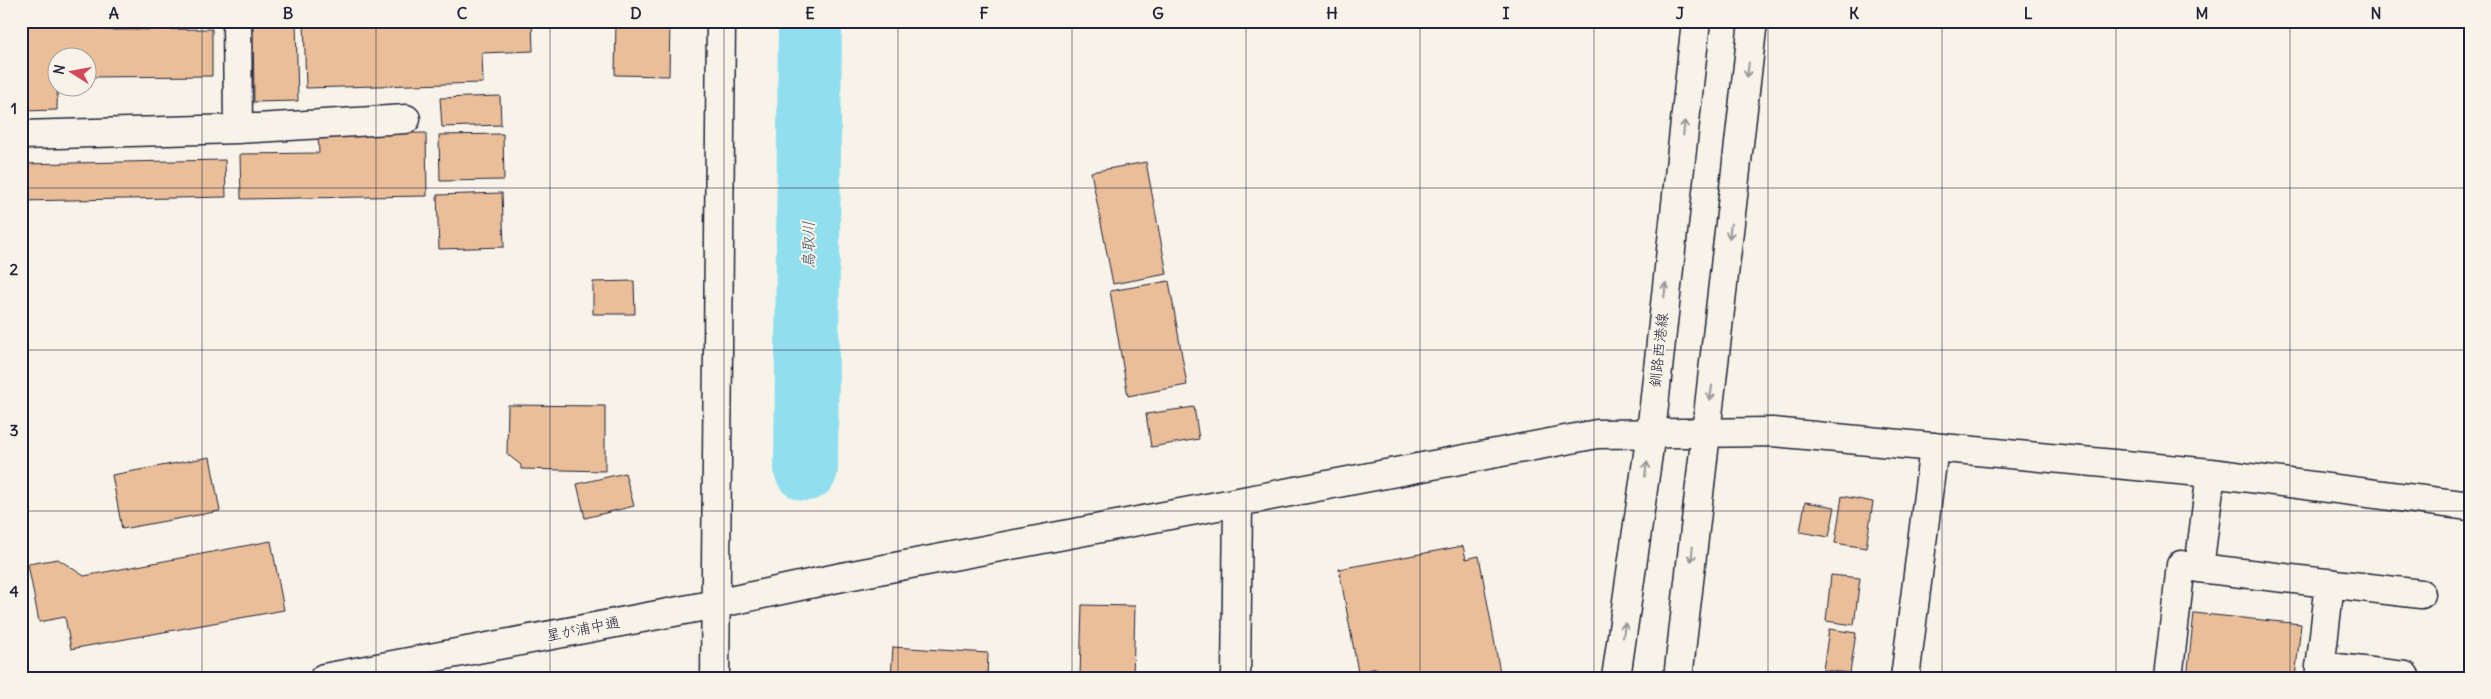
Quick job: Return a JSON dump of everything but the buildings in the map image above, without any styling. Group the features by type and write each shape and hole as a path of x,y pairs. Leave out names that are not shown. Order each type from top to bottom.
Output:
{"street":[{"path":"237,21 238,129"},
{"path":"715,678 720,21"},
{"name":"釧路西港線","path":"1616,678 1651,432 1696,21"},
{"path":"1678,678 1753,21"},
{"path":"21,135 238,129 406,118"},
{"name":"星が浦中通","path":"324,678 716,604 842,577 1597,434 1772,432 2211,473 2470,506"},
{"path":"1905,678 1934,447"},
{"path":"2199,568 2211,473"},
{"path":"1236,678 1238,502"},
{"path":"2168,678 2181,566 2421,594"},
{"path":"2330,583 2319,672 2405,676"}],"waterway":[{"name":"鳥取川","path":"806,469 810,21"}]}
